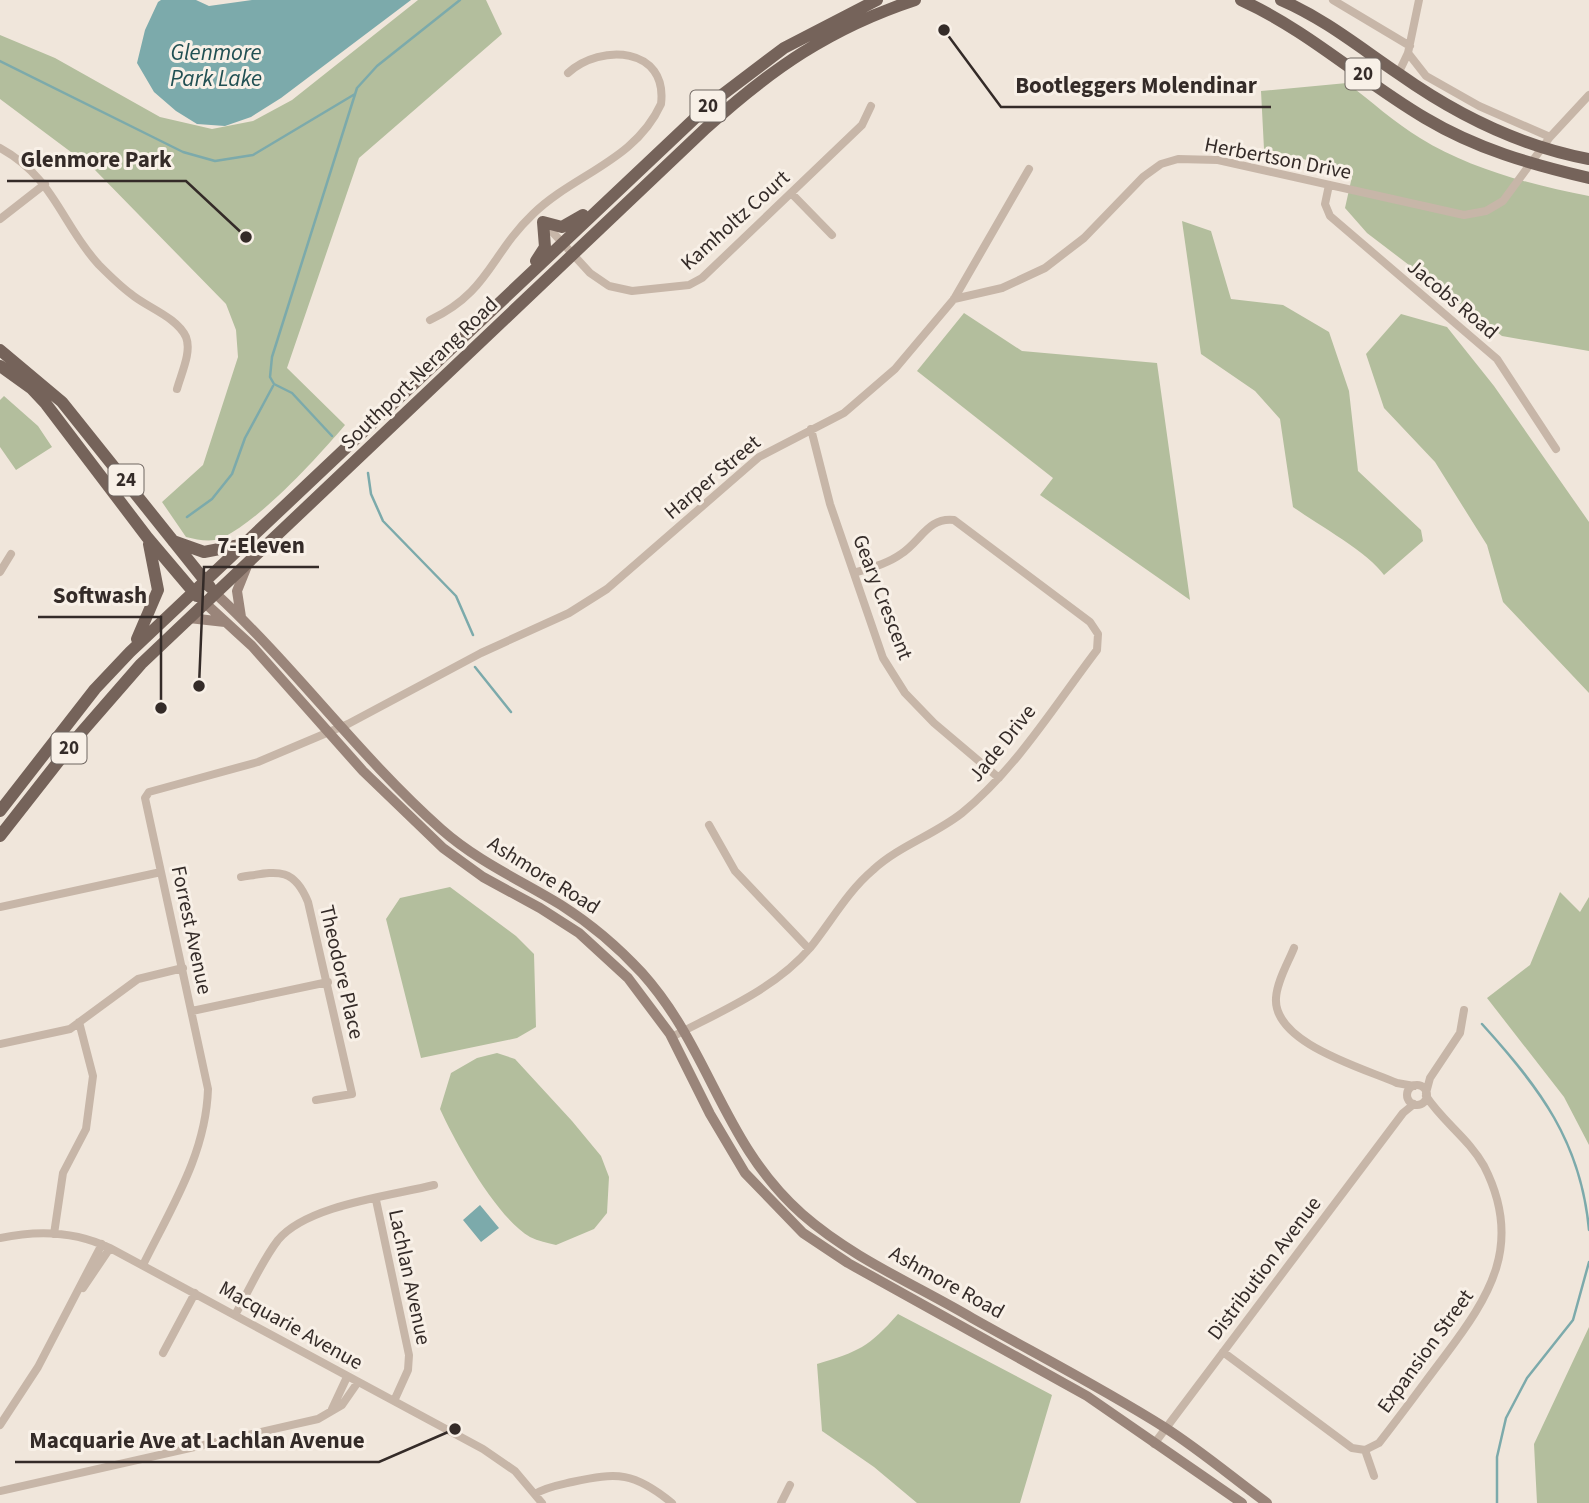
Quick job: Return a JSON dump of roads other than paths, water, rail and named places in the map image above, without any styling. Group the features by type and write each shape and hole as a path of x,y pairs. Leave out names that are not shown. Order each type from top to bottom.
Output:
{"main road":[{"name":"Southport-Nerang Road","path":"0,811 94,689 130,652 710,104 755,68 820,27 877,0"},
{"name":"Southport-Nerang Road","path":"0,836 102,707 189,618 573,253 762,78 845,27 915,0"},
{"name":"20","path":"1241,0 1315,41 1422,116 1483,148 1529,164 1589,177"},
{"name":"20","path":"1280,0 1313,14 1350,36 1398,74 1494,130 1541,149 1589,159"},
{"path":"527,276 545,247 539,217 566,226 601,206"},
{"name":"Ashmore Road","path":"0,349 62,402 204,581 275,651 340,727 422,811 465,848 566,908 613,944 657,991 684,1030 745,1149 774,1186 804,1216 859,1255 1165,1428 1267,1503"},
{"name":"Ashmore Road","path":"0,366 31,388 46,404 192,592 252,646 326,732 443,848 482,877 540,908 595,946 639,991 672,1037 732,1154 763,1195 803,1233 848,1263 1087,1396 1242,1503"},
{"path":"130,652 148,619 158,590 155,564 147,537"},
{"path":"173,541 204,552 242,545"},
{"path":"241,617 237,591 249,560"},
{"path":"189,618 228,623"}],"street":[{"path":"1333,0 1409,49 1426,76 1479,106 1550,137"},
{"path":"1398,74 1409,49 1419,0"},
{"path":"430,320 454,307 478,288 514,234 539,217 557,194 613,160 644,131 661,104 657,79 642,61 630,54 590,58 568,73"},
{"name":"Herbertson Drive","path":"954,299 1028,278 1065,254 1143,177 1160,164 1178,159 1217,160 1464,215 1475,214 1503,201 1550,137 1589,96"},
{"name":"Kamholtz Court","path":"539,217 590,273 609,286 632,291 689,285 702,278 792,194 862,125 871,107"},
{"path":"0,148 17,157 45,184 98,264 131,295 177,325 186,337 188,351 177,389"},
{"name":"Harper Street","path":"340,727 596,597 620,580 736,474 759,457 844,412 875,389 954,299 1029,169"},
{"path":"0,219 45,184"},
{"name":"Jacobs Road","path":"1329,185 1325,204 1328,214 1380,262 1497,359 1556,449"},
{"path":"792,194 832,235"},
{"name":"Geary Crescent","path":"811,429 830,504 883,658 905,694 933,723 999,778"},
{"name":"Jade Drive","path":"672,1037 761,989 809,949 846,898 872,870 911,842 960,815 999,778 1097,650 1098,634 1090,622 954,520 941,518 932,523 901,555 882,565 853,573"},
{"path":"0,572 11,554"},
{"name":"Forrest Avenue","path":"143,1265 196,1160 207,1117 208,1089 145,798 149,792 258,762 340,727"},
{"path":"709,825 735,871 809,949"},
{"path":"0,907 161,872"},
{"name":"Theodore Place","path":"241,877 271,872 288,874 302,886 328,982 352,1094 316,1100"},
{"path":"1294,948 1277,995 1278,1009 1285,1027 1302,1041 1397,1083 1416,1085 1430,1078"},
{"path":"0,1044 70,1029 138,979 183,968"},
{"path":"192,1011 328,982"},
{"path":"1412,1101 1426,1094 1430,1078 1460,1033 1464,1010"},
{"path":"54,1234 64,1172 86,1129 93,1076 79,1022"},
{"path":"1397,1083 1412,1101 1434,1108"},
{"path":"1412,1101 1416,1085"},
{"name":"Expansion Street","path":"1365,1450 1379,1443 1476,1315 1488,1293 1499,1262 1500,1224 1490,1180 1475,1152 1416,1085"},
{"name":"Distribution Avenue","path":"1154,1444 1412,1101"},
{"path":"235,1315 277,1242 293,1225 318,1213 434,1185"},
{"name":"Lachlan Avenue","path":"376,1200 409,1355 408,1370 394,1401"},
{"name":"Macquarie Avenue","path":"0,1238 29,1232 54,1234 106,1246 498,1459 515,1471 542,1503"},
{"path":"2,1418 38,1367 81,1290 91,1279 106,1246"},
{"path":"163,1353 195,1293"},
{"path":"1223,1352 1348,1446 1365,1450 1374,1476"},
{"path":"330,1412 343,1392 347,1377"},
{"path":"0,1491 313,1420 342,1405 358,1382"},
{"path":"535,1494 547,1488 617,1474 642,1480 672,1503"},
{"path":"781,1503 790,1485"}],"water":[{"name":"Glenmore Park Lake","path":"161,0 196,0 209,6 252,0 411,0 281,98 251,117 225,126 197,124 176,111 154,92 137,63 145,30"},
{"path":"480,1205 499,1228 481,1242 463,1220"}],"waterway":[{"path":"332,436 292,393 274,384 270,377 272,357 357,88 377,66 460,0"},
{"path":"0,61 183,152 215,161 253,155 355,94"},
{"path":"187,517 212,499 232,474 245,438 273,386"},
{"path":"368,473 371,494 383,521 456,596 473,635"},
{"path":"475,667 511,712"},
{"path":"1482,1024 1539,1094 1567,1143 1577,1170 1589,1230"},
{"path":"1497,1503 1497,1457 1506,1418 1527,1378 1573,1320 1589,1262"}],"place":[{"name":"Bootleggers Molendinar","path":"944,30"},
{"name":"Glenmore Park","path":"246,237"},
{"name":"7-Eleven","path":"199,686"},
{"name":"Softwash","path":"161,708"},
{"name":"Macquarie Ave at Lachlan Avenue","path":"455,1429"}]}
